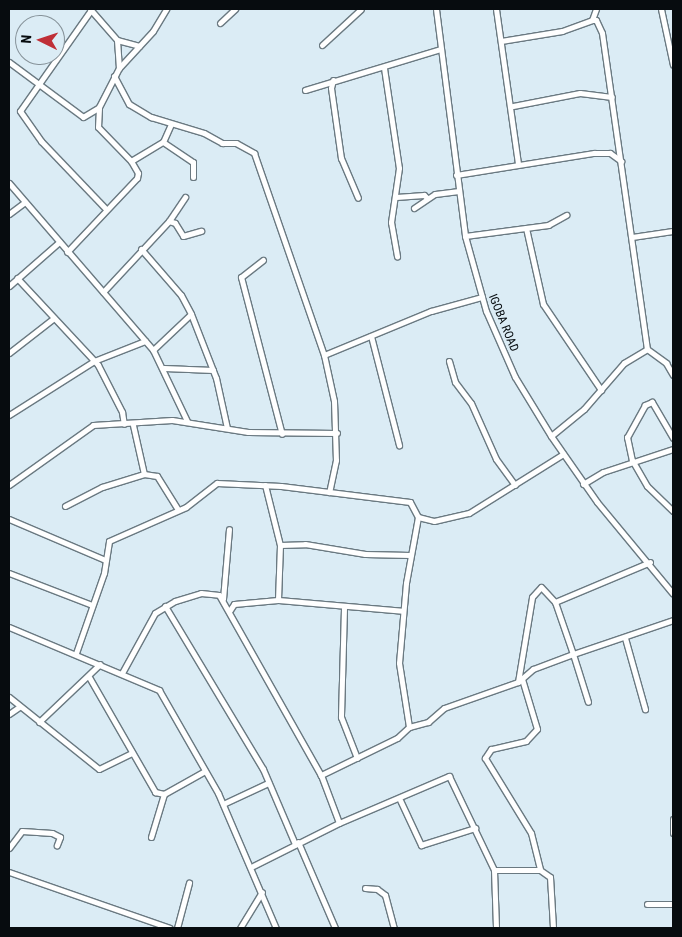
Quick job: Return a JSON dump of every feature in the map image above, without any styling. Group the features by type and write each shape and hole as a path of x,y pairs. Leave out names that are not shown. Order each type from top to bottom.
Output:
{"street":[{"path":"67,252 137,178 138,173 131,161 98,128 99,107 119,68 139,46 166,9"},
{"path":"220,24 234,9"},
{"path":"322,45 361,9"},
{"name":"IGOBA ROAD","path":"436,9 465,236 482,296 515,377 551,436 583,484 650,562 673,594"},
{"path":"496,9 513,106 518,162"},
{"path":"592,20 596,9"},
{"path":"661,9 673,65"},
{"path":"106,209 41,142 23,116 22,105 90,10 117,40 124,45 139,46"},
{"path":"501,41 558,32 596,20 602,32 647,348 666,363 673,375"},
{"path":"117,40 119,68"},
{"path":"304,90 333,80 384,68 440,49"},
{"path":"9,62 83,117 99,107"},
{"path":"384,68 399,168 391,222 398,256"},
{"path":"114,76 129,104 171,124 204,133 222,143 236,143 254,153 324,354 336,433 329,492"},
{"path":"333,80 336,134 343,169 358,198"},
{"path":"513,106 580,93 612,97"},
{"path":"131,161 163,142 171,124"},
{"path":"163,142 193,162 193,177"},
{"path":"456,175 518,162 610,153 618,146"},
{"path":"610,153 621,161"},
{"path":"9,183 153,350 164,368 186,421"},
{"path":"414,208 427,198 459,192"},
{"path":"396,197 424,195 427,198"},
{"path":"103,292 141,248 169,221 185,197"},
{"path":"9,214 25,202"},
{"path":"465,236 548,224 566,215"},
{"path":"169,221 175,223 183,236 201,231"},
{"path":"526,228 542,304 601,390"},
{"path":"632,236 673,231"},
{"path":"9,286 59,242"},
{"path":"141,248 181,295 191,314 213,370 227,428"},
{"path":"263,260 240,278 282,434"},
{"path":"17,278 94,361 122,412 124,424"},
{"path":"324,354 431,311 482,296"},
{"path":"153,350 191,314"},
{"path":"9,353 54,318"},
{"path":"371,336 400,445"},
{"path":"9,415 94,361 145,341"},
{"path":"551,436 601,390 624,363 647,348"},
{"path":"449,361 455,382 471,403 496,459 515,485"},
{"path":"164,368 213,370"},
{"path":"673,438 652,402 645,405 627,437 634,463 646,486 673,510"},
{"path":"9,485 88,427 186,421 282,434 336,433"},
{"path":"134,425 144,474"},
{"path":"583,484 603,472 673,449"},
{"path":"76,653 104,573 105,552 109,541 202,498 217,483 265,485 406,500 418,517 434,520 469,512 563,454"},
{"path":"65,506 102,487 144,474 158,476 178,509"},
{"path":"265,485 280,545 278,600"},
{"path":"408,727 400,669 410,555 418,517"},
{"path":"9,518 96,558 105,560"},
{"path":"223,599 229,529"},
{"path":"280,545 305,544 366,554 410,555"},
{"path":"96,558 105,552"},
{"path":"554,602 650,562"},
{"path":"9,573 92,605"},
{"path":"540,870 531,833 485,758 491,749 526,741 537,729 520,680 535,591 543,587 554,602 588,702"},
{"path":"122,673 147,624 166,606 201,594 214,594 223,599 321,775 339,823"},
{"path":"230,610 234,604 278,600 344,608 404,611"},
{"path":"166,606 225,701 268,783 297,843 334,928"},
{"path":"344,608 341,717 357,758"},
{"path":"321,775 397,738 408,727 432,720 444,708 520,680 533,669 673,620"},
{"path":"10,629 76,653 159,690 223,804 253,866 276,928"},
{"path":"624,638 645,709"},
{"path":"39,722 89,677 100,664"},
{"path":"89,677 155,792 164,794 206,771"},
{"path":"9,697 98,770 132,753"},
{"path":"9,714 19,707"},
{"path":"253,866 339,823 400,800 449,776 494,870 496,928"},
{"path":"223,804 268,783"},
{"path":"151,837 164,794"},
{"path":"400,800 421,845 475,828"},
{"path":"673,819 673,833"},
{"path":"9,848 22,831 52,833 60,837 57,845"},
{"path":"494,870 540,870 550,876 553,928"},
{"path":"9,872 170,928"},
{"path":"177,928 189,883"},
{"path":"365,888 377,889 385,895 394,928"},
{"path":"240,928 262,892"},
{"path":"647,904 673,904"}]}
